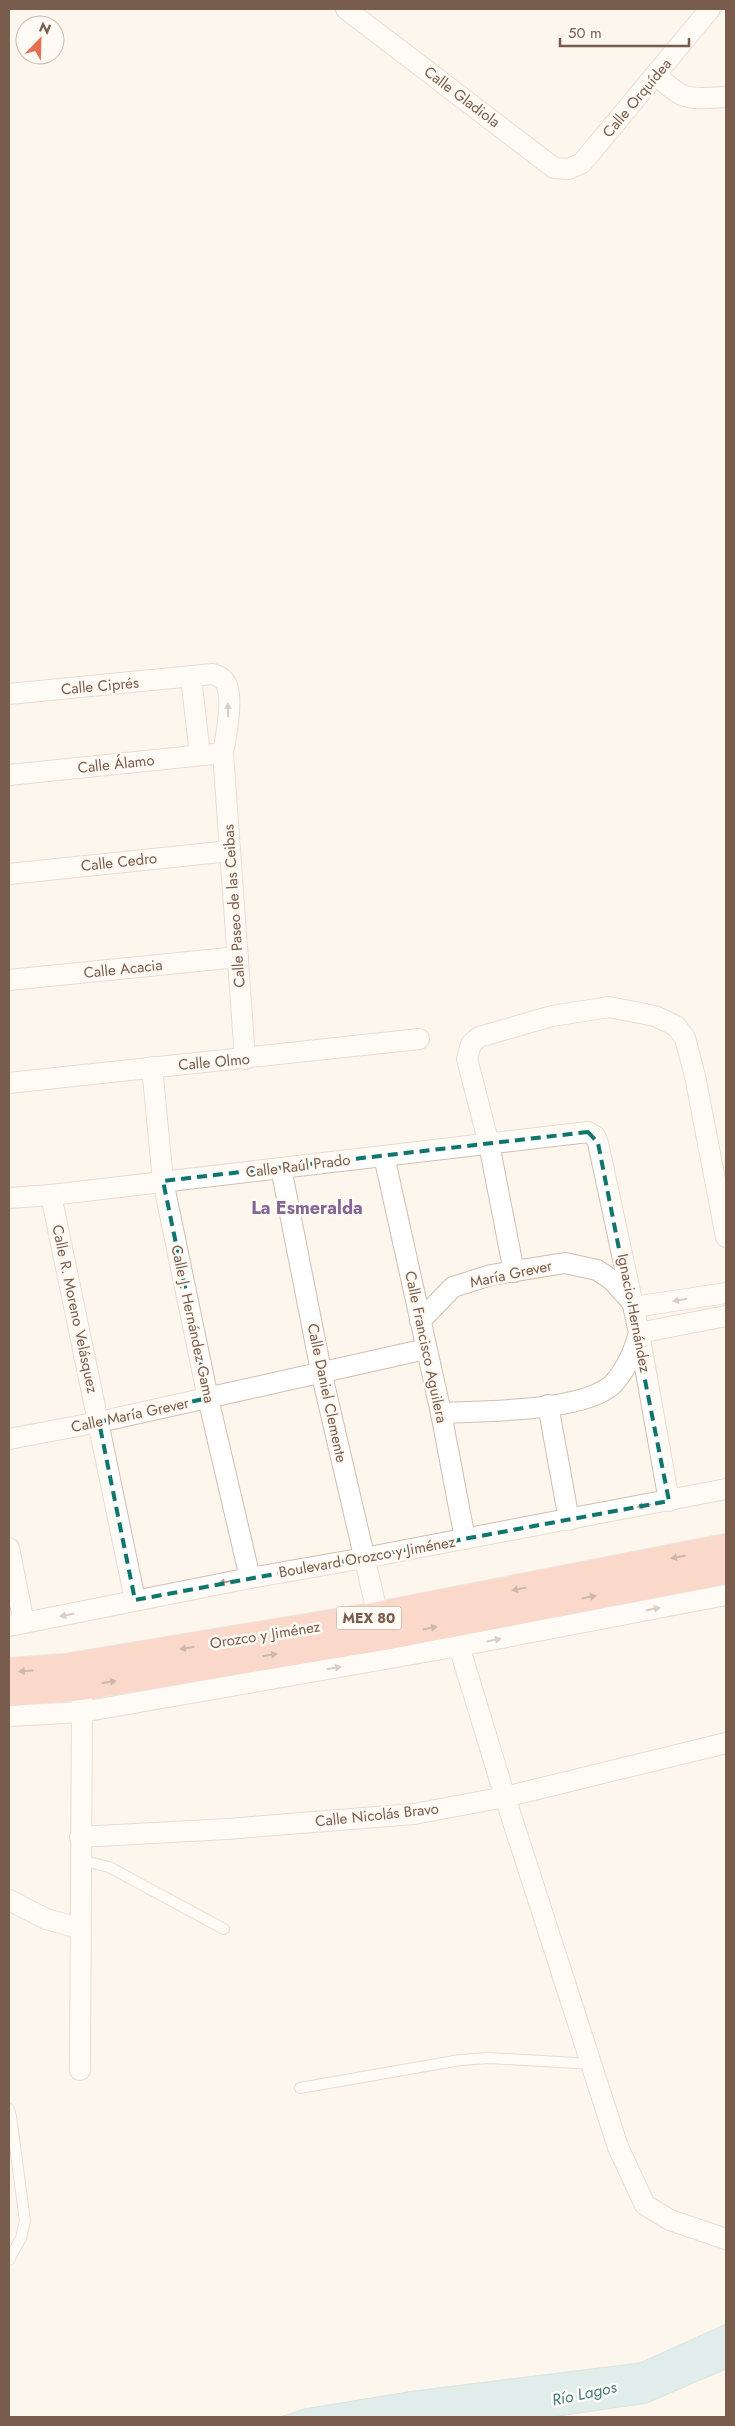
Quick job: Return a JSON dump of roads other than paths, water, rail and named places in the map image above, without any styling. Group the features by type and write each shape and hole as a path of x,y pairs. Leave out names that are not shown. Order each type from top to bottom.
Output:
{"highway":[{"name":"Orozco y Jiménez","path":"9,1672 65,1668 378,1616 726,1548"},
{"name":"Orozco y Jiménez","path":"9,1692 82,1699 384,1636 726,1570"}],"street":[{"name":"Calle Gladiola","path":"346,9 554,168 570,169 582,163"},
{"name":"Calle Orquídea","path":"582,163 710,9"},
{"path":"656,74 672,91 685,98 726,97"},
{"name":"Calle Ciprés","path":"9,694 191,678 212,674 220,677 228,686 228,723 223,753"},
{"path":"191,678 200,755"},
{"name":"Calle Álamo","path":"9,775 223,753"},
{"name":"Calle Paseo de las Ceibas","path":"223,753 245,1059"},
{"name":"Calle Cedro","path":"9,874 230,851"},
{"name":"Calle Acacia","path":"9,980 238,957"},
{"path":"514,1272 489,1144 467,1059 471,1044 479,1037 552,1016 609,1007 655,1016 676,1026 685,1038 695,1076 726,1237"},
{"name":"Calle Olmo","path":"9,1082 245,1059 419,1039"},
{"name":"Calle J. Hernández Gama","path":"152,1067 163,1181 208,1398 250,1578"},
{"name":"Calle Raúl Prado","path":"9,1198 51,1195 588,1132"},
{"name":"Ignacio Hernández","path":"588,1132 595,1136 598,1143 639,1333 669,1501"},
{"name":"Calle Francisco Aguilera","path":"384,1156 441,1414 465,1539"},
{"name":"Calle Daniel Clemente","path":"281,1168 321,1372 378,1616"},
{"name":"Calle R. Moreno Velásquez","path":"51,1195 135,1600"},
{"name":"María Grever","path":"420,1321 454,1287 491,1276 565,1263 597,1270 612,1280 633,1305"},
{"path":"633,1305 726,1293"},
{"path":"441,1414 548,1406 586,1400 612,1384 632,1356 639,1333 726,1316"},
{"name":"Calle María Grever","path":"9,1439 99,1422 426,1349"},
{"path":"548,1406 569,1520"},
{"name":"Boulevard Orozco y Jiménez","path":"16,1625 135,1600 726,1489"},
{"path":"9,1548 16,1625"},
{"path":"9,1716 82,1699 459,1646 726,1596"},
{"path":"459,1646 505,1797 618,2147 645,2205 670,2220 726,2239"},
{"path":"80,2070 82,1699"},
{"name":"Calle Nicolás Bravo","path":"80,1836 227,1828 414,1814 505,1797 726,1743"},
{"path":"9,1900 28,1912 80,1928"}],"lane":[{"path":"80,1860 109,1867 224,1929"},
{"path":"300,2088 460,2060 489,2058 592,2064"},
{"path":"9,2109 12,2116 25,2222 21,2238 9,2260"}],"water":[{"name":"Río Lagos","path":"726,2324 726,2369 647,2403 552,2417 280,2417 304,2409 414,2391 640,2363"}],"district":[{"name":"La Esmeralda","path":"307,1208"}]}
